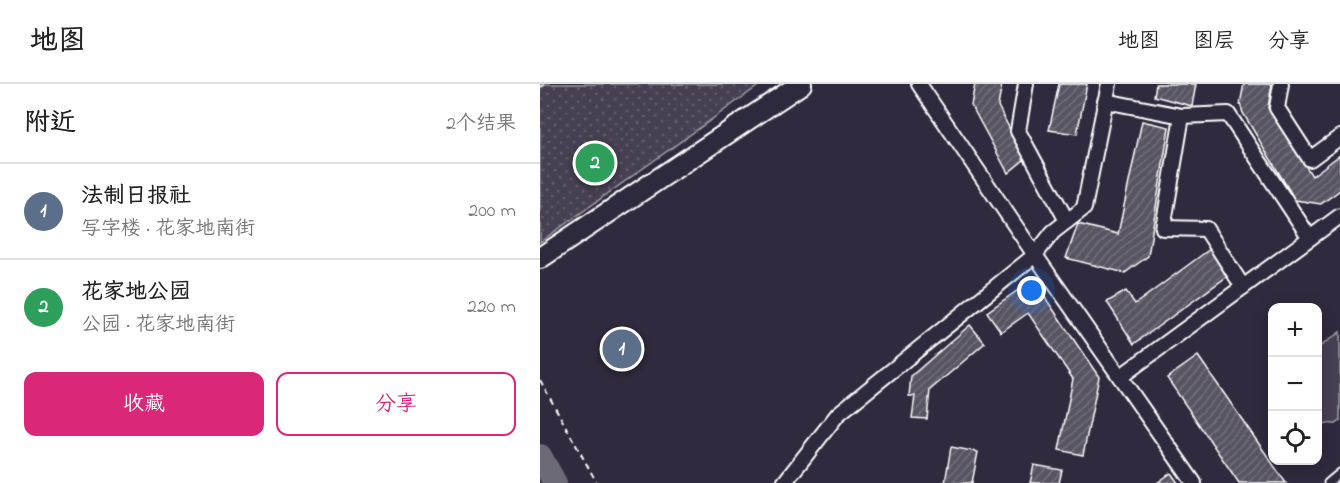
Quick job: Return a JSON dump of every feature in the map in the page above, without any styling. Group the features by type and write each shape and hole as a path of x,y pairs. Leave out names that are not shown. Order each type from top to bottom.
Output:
{"street":[{"path":"540,258 801,84"},
{"path":"920,84 1035,255 1194,483"},
{"path":"1026,84 1017,131 1066,221"},
{"path":"784,483 838,414 1035,255 1053,232 1084,208 1109,84"},
{"path":"1281,84 1277,108 1310,159 1340,137"},
{"path":"1105,101 1182,116 1228,114 1310,238"},
{"path":"1182,116 1163,228 1206,229 1243,287"},
{"path":"1120,377 1340,216"}],"lane":[{"path":"1328,483 1340,472"}],"path":[{"path":"540,87 546,84"},
{"path":"540,380 597,483"}],"shaded area":[{"path":"540,84 761,84 540,242"},
{"path":"1340,332 1340,421 1336,424 1322,423 1322,345"}],"building":[{"path":"975,84 1002,84 998,106 1025,159 1008,173 971,105"},
{"path":"1059,84 1087,84 1077,134 1049,130"},
{"path":"1156,84 1196,84 1192,106 1154,96"},
{"path":"1244,84 1272,84 1268,108 1312,176 1340,155 1340,190 1321,204 1295,200 1243,113 1240,104"},
{"path":"1142,121 1169,127 1148,256 1125,273 1066,258 1078,224 1118,234"},
{"path":"1210,249 1229,275 1134,344 1107,302 1126,291 1135,304"},
{"path":"1021,288 1040,290 1099,377 1083,455 1059,450 1073,379 1028,313 1001,332 987,312"},
{"path":"970,325 985,343 930,390 927,419 912,418 915,396 909,396 911,376"},
{"path":"1198,356 1268,457 1268,465 1274,465 1286,483 1239,483 1167,378"},
{"path":"951,447 978,452 972,483 945,483"},
{"path":"1034,465 1062,470 1059,483 1030,483"},
{"path":"1171,473 1178,483 1157,483"}],"waterway":[{"path":"540,456 555,483"}],"place":[{"name":"花家地公园","path":"595,163"},
{"name":"法制日报社","path":"622,349"}]}
